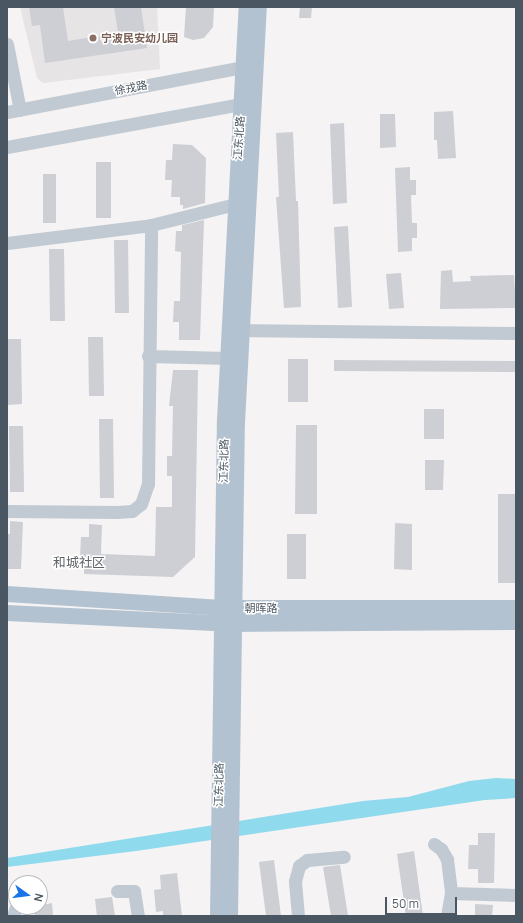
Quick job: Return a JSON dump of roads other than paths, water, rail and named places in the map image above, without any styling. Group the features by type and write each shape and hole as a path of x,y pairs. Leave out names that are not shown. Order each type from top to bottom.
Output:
{"main road":[{"name":"江东北路","path":"218,916 232,814 228,616 228,358 235,330 248,103 249,65 247,7"},
{"name":"江东北路","path":"249,65 259,7"},
{"name":"江东北路","path":"230,916 225,857 218,824 228,616 235,330 235,204 248,103"},
{"name":"朝晖路","path":"7,594 228,616 516,608"},
{"name":"朝晖路","path":"7,613 516,622"}],"street":[{"path":"7,44 13,111"},
{"name":"徐戎路","path":"13,111 249,65"},
{"path":"7,147 248,103"},
{"path":"7,243 151,225 235,204"},
{"path":"7,511 117,512 132,511 142,504 148,484 148,356 151,225"},
{"path":"235,330 516,333"},
{"path":"148,356 228,358"},
{"path":"434,844 441,849 447,859 452,892 447,916"},
{"path":"298,916 295,881 299,866 307,860 344,857"},
{"path":"117,890 134,891 138,916"},
{"path":"452,892 516,895"}],"water":[{"path":"496,778 516,779 516,798 485,800 136,851 7,867 7,858 363,801 408,797 469,781"}],"place":[{"name":"宁波民安幼儿园","path":"93,38"}],"district":[{"name":"和城社区","path":"79,562"}]}
